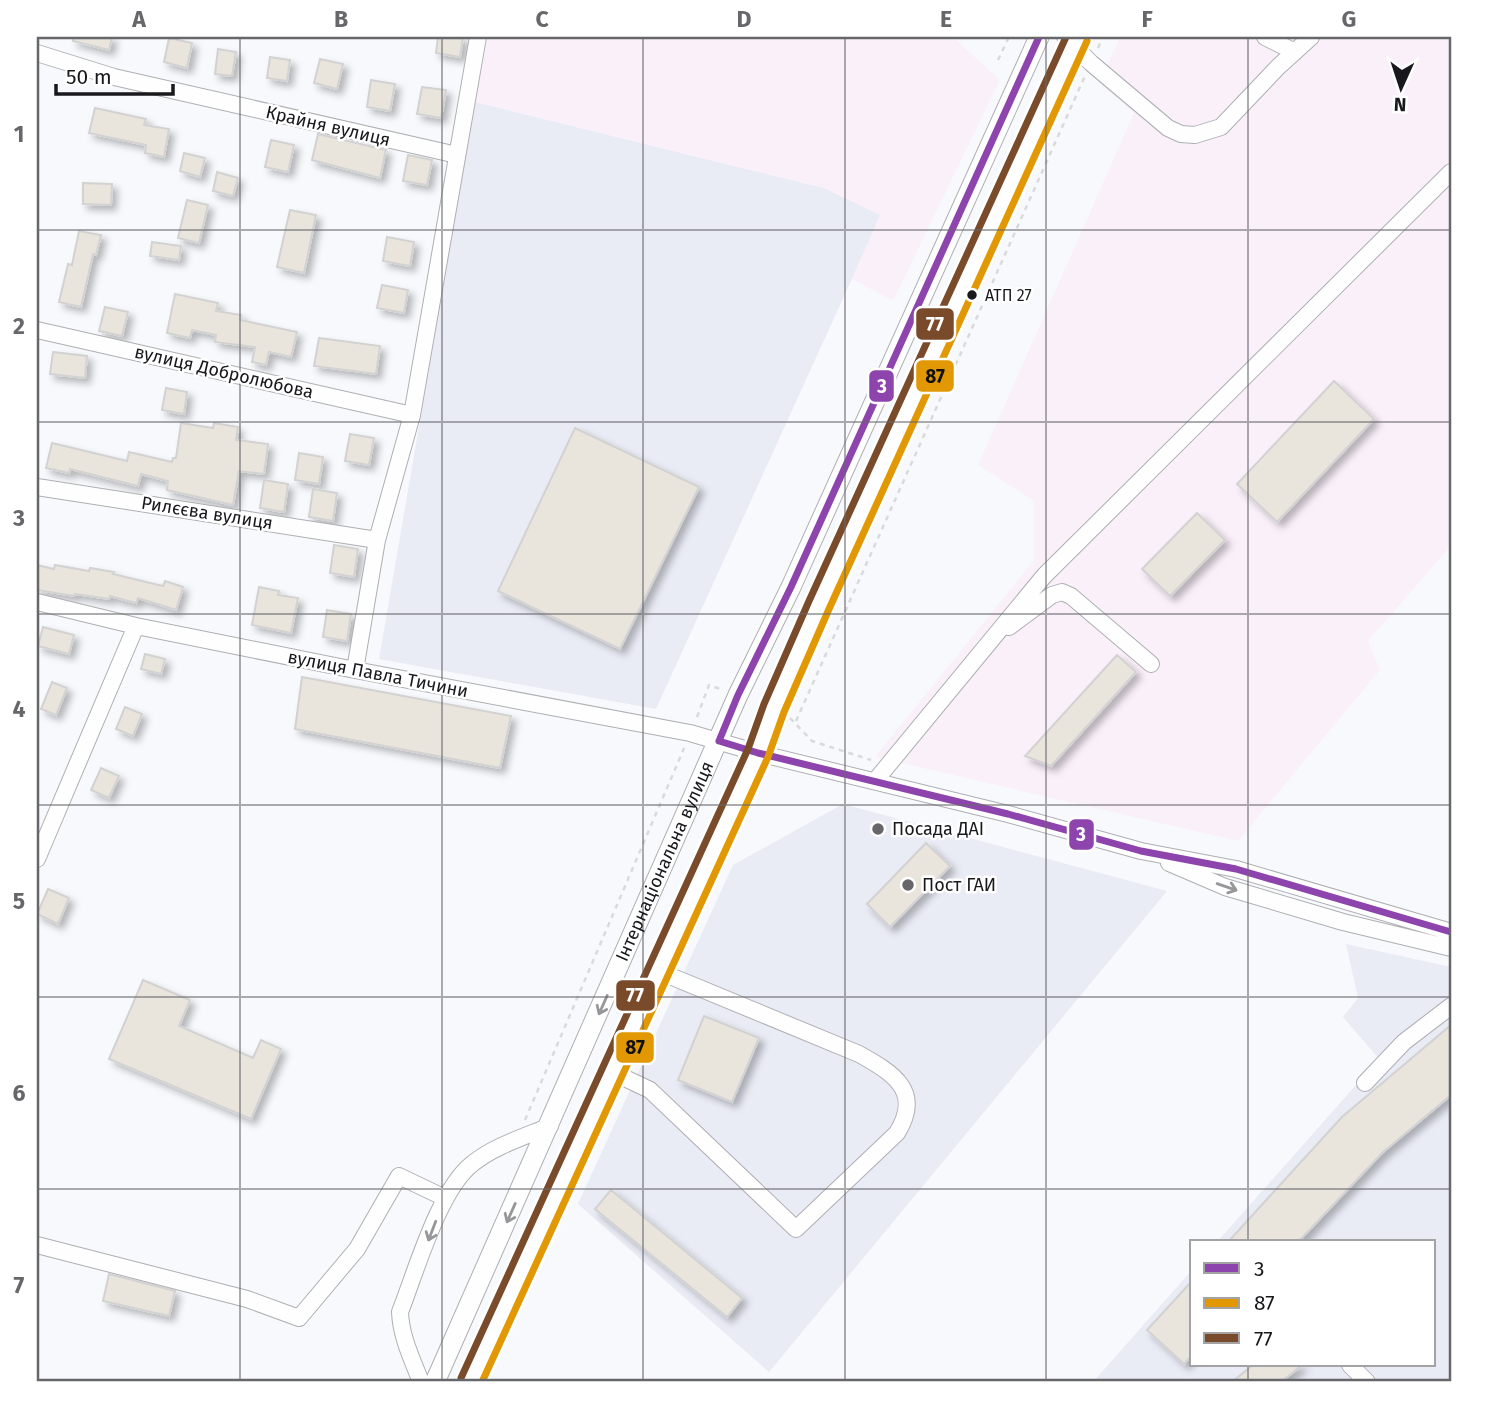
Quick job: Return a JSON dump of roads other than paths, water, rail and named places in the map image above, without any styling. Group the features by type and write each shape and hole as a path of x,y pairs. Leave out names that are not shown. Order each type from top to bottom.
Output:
{"main road":[{"name":"Інтернаціональна вулиця","path":"435,1382 738,695 790,587 1039,37"},
{"name":"Інтернаціональна вулиця","path":"471,1382 758,754 774,708 1076,39"}],"street":[{"path":"355,670 377,540 412,415 478,37"},
{"path":"1265,37 1295,52"},
{"path":"1076,39 1091,63 1168,128 1181,134 1195,135 1221,127 1311,37"},
{"name":"Крайня вулиця","path":"37,53 114,77 457,155"},
{"path":"875,781 1044,576 1451,172"},
{"name":"вулиця Добролюбова","path":"37,330 412,415"},
{"name":"Рилєєва вулиця","path":"37,487 377,540"},
{"path":"984,646 1052,595 1062,592 1071,596 1151,664"},
{"name":"вулиця Павла Тичини","path":"37,602 136,626 355,670 690,733 758,754 1008,814 1141,851"},
{"path":"37,859 136,626"},
{"path":"1141,851 1236,869 1449,927"},
{"path":"1141,851 1225,887 1343,922 1451,948"},
{"path":"612,1072 650,1090 796,1229 897,1133 903,1124 908,1113 907,1101 900,1083 890,1072 859,1054 658,971"},
{"path":"1365,1083 1403,1037 1451,1006"},
{"path":"421,1382 400,1325 400,1312 445,1198 460,1175 484,1155 550,1126"},
{"path":"37,1245 247,1298 299,1318 357,1249 398,1176 445,1198"},
{"path":"1351,1366 1367,1382"}],"place":[{"name":"АТП 27","path":"972,295"},
{"name":"Посада ДАІ","path":"878,829"},
{"name":"Пост ГАИ","path":"908,885"}]}
